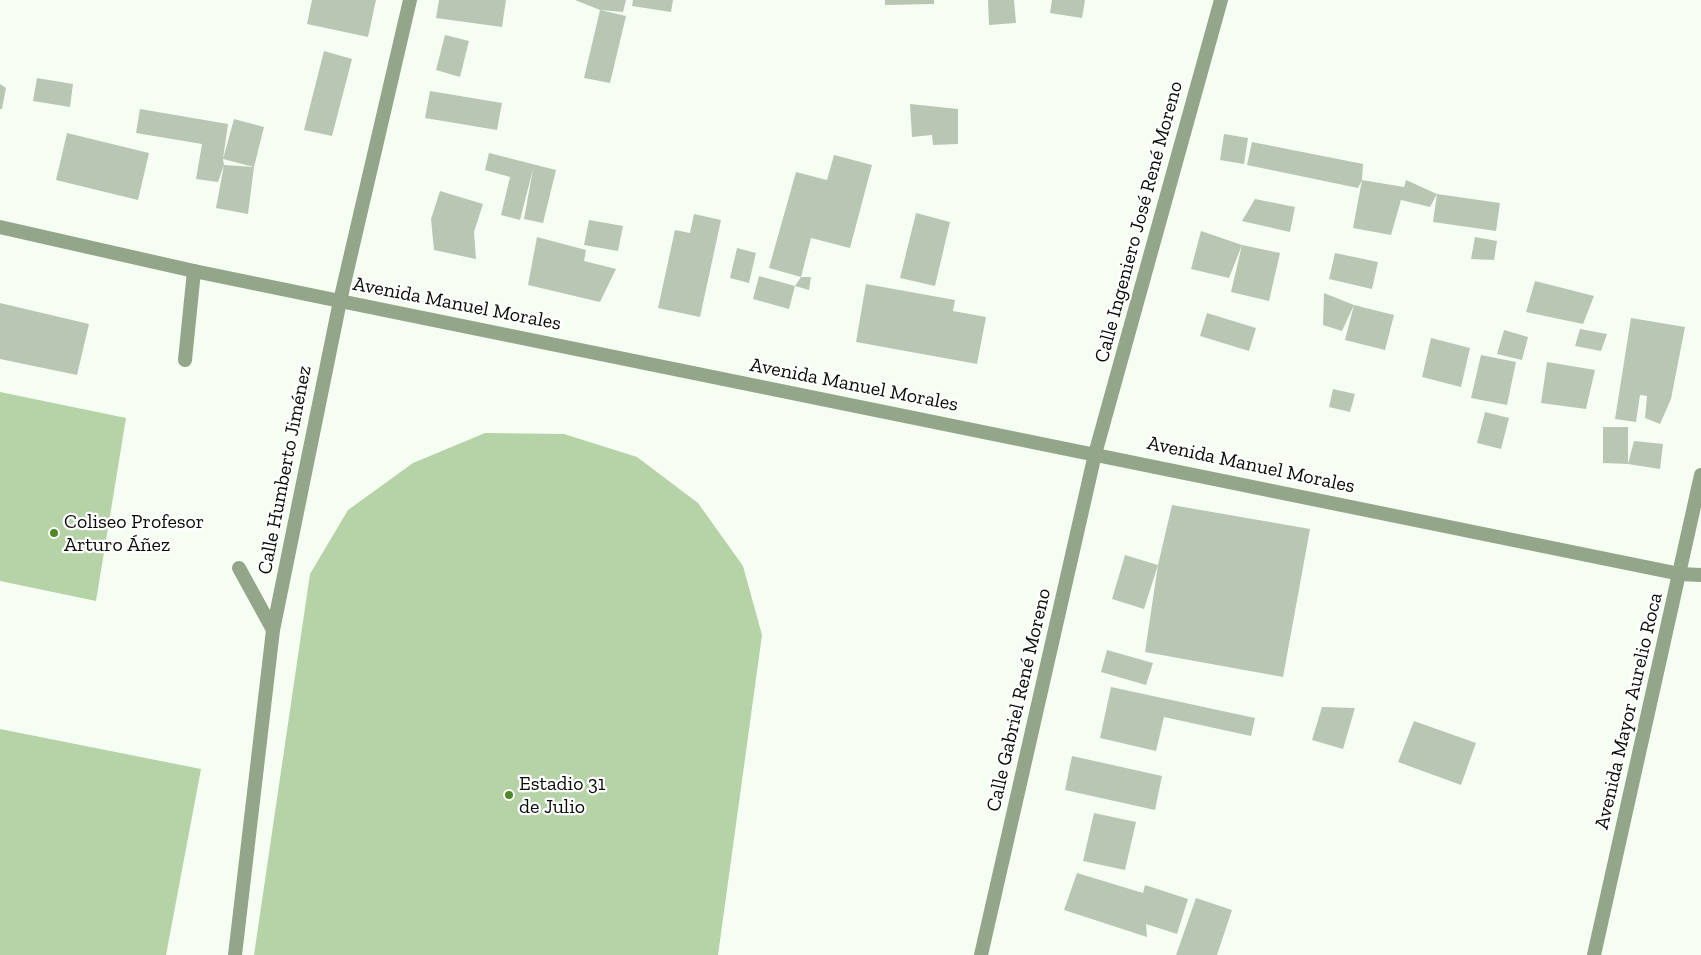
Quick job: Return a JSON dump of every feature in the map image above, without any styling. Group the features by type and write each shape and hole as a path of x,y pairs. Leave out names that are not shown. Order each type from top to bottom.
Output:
{"street":[{"name":"Calle Humberto Jiménez","path":"235,955 273,630 340,301 410,0"},
{"name":"Calle Ingeniero José René Moreno","path":"1095,454 1221,0"},
{"name":"Avenida Manuel Morales","path":"0,227 194,271 340,301 1680,574 1701,575"},
{"path":"185,360 194,271"},
{"name":"Calle Gabriel René Moreno","path":"981,955 1095,454"},
{"name":"Avenida Mayor Aurelio Roca","path":"1594,955 1701,475"},
{"path":"239,568 273,630"}],"green space":[{"name":"Coliseo Profesor Arturo Áñez","path":"0,392 126,418 96,601 0,581"},
{"name":"Estadio 31 de Julio","path":"485,433 564,434 637,457 698,503 743,566 762,635 718,955 254,955 310,574 348,510 413,463"},
{"path":"0,729 201,769 166,955 0,955"}],"building":[{"path":"312,0 376,0 368,37 307,24"},
{"path":"439,0 506,0 502,27 436,18"},
{"path":"575,0 626,0 623,12 600,10"},
{"path":"633,0 673,0 671,12 632,6"},
{"path":"885,0 934,0 934,4 885,5"},
{"path":"988,0 1014,0 1016,23 989,25"},
{"path":"1052,0 1085,0 1082,18 1050,13"},
{"path":"600,10 626,16 610,83 584,78"},
{"path":"445,35 469,41 460,77 436,70"},
{"path":"324,51 352,59 332,136 304,130"},
{"path":"37,78 73,84 70,107 33,101"},
{"path":"0,84 6,88 2,109 0,109"},
{"path":"430,91 502,103 497,130 425,118"},
{"path":"910,104 958,109 958,144 933,145 932,135 912,137"},
{"path":"140,109 228,124 223,159 224,165 218,182 196,179 202,144 136,133"},
{"path":"234,119 264,127 254,167 223,159"},
{"path":"67,133 149,153 138,200 56,180"},
{"path":"1224,134 1248,138 1244,164 1220,160"},
{"path":"1252,142 1363,164 1362,180 1358,188 1247,165"},
{"path":"489,153 556,170 543,223 524,219 533,169 520,220 501,215 510,177 485,170"},
{"path":"834,155 872,165 850,248 811,238 801,277 769,268 796,172 827,180"},
{"path":"224,165 254,167 248,214 216,208"},
{"path":"1362,180 1404,187 1406,180 1437,194 1430,207 1401,200 1391,235 1353,228"},
{"path":"440,191 483,204 474,232 476,259 434,250 431,219"},
{"path":"1437,194 1500,203 1496,231 1433,222"},
{"path":"1255,199 1295,207 1290,232 1242,221"},
{"path":"916,213 950,222 935,286 900,278"},
{"path":"694,214 721,220 700,317 658,308 675,230 690,233"},
{"path":"589,220 623,226 618,251 584,245"},
{"path":"1201,231 1242,245 1229,278 1191,269"},
{"path":"537,237 586,250 584,261 616,269 600,302 528,285"},
{"path":"1475,237 1497,241 1494,260 1471,259"},
{"path":"1242,245 1280,253 1269,301 1231,292"},
{"path":"737,248 756,253 749,283 730,278"},
{"path":"1335,253 1378,262 1372,289 1329,279"},
{"path":"759,276 795,286 789,309 753,299"},
{"path":"801,277 811,277 809,290 795,286"},
{"path":"1535,281 1594,296 1583,324 1526,312"},
{"path":"866,284 955,300 953,311 986,317 977,364 856,342"},
{"path":"1324,293 1354,305 1342,331 1323,325"},
{"path":"0,303 89,324 77,375 0,359"},
{"path":"1354,305 1394,315 1385,350 1345,340"},
{"path":"1207,313 1256,328 1249,351 1200,336"},
{"path":"1631,318 1685,327 1671,399 1660,424 1645,418 1647,396 1640,395 1636,422 1615,419"},
{"path":"1580,329 1607,334 1601,351 1575,346"},
{"path":"1504,330 1528,337 1522,360 1497,354"},
{"path":"1431,338 1470,348 1461,387 1422,377"},
{"path":"1481,355 1516,362 1507,405 1471,398"},
{"path":"1547,362 1595,370 1586,409 1541,403"},
{"path":"1333,389 1355,394 1350,412 1329,407"},
{"path":"1485,412 1509,418 1501,449 1477,443"},
{"path":"1603,427 1628,427 1628,464 1603,463"},
{"path":"1634,441 1663,444 1660,469 1628,464"},
{"path":"1172,505 1310,529 1283,677 1145,652 1158,565"},
{"path":"1125,555 1158,565 1144,609 1112,599"},
{"path":"1107,650 1153,663 1146,685 1101,672"},
{"path":"1111,687 1255,718 1251,736 1164,717 1156,751 1100,738"},
{"path":"1322,707 1355,708 1343,749 1312,740"},
{"path":"1414,721 1476,743 1461,785 1398,762"},
{"path":"1072,756 1162,776 1155,810 1065,790"},
{"path":"1094,813 1136,822 1125,870 1083,861"},
{"path":"1077,873 1143,893 1145,885 1188,899 1177,934 1146,924 1147,937 1064,910"},
{"path":"1196,898 1232,910 1217,955 1176,955"}],"place":[{"name":"Coliseo Profesor Arturo Áñez","path":"54,533"},
{"name":"Estadio 31 de Julio","path":"509,795"}]}
